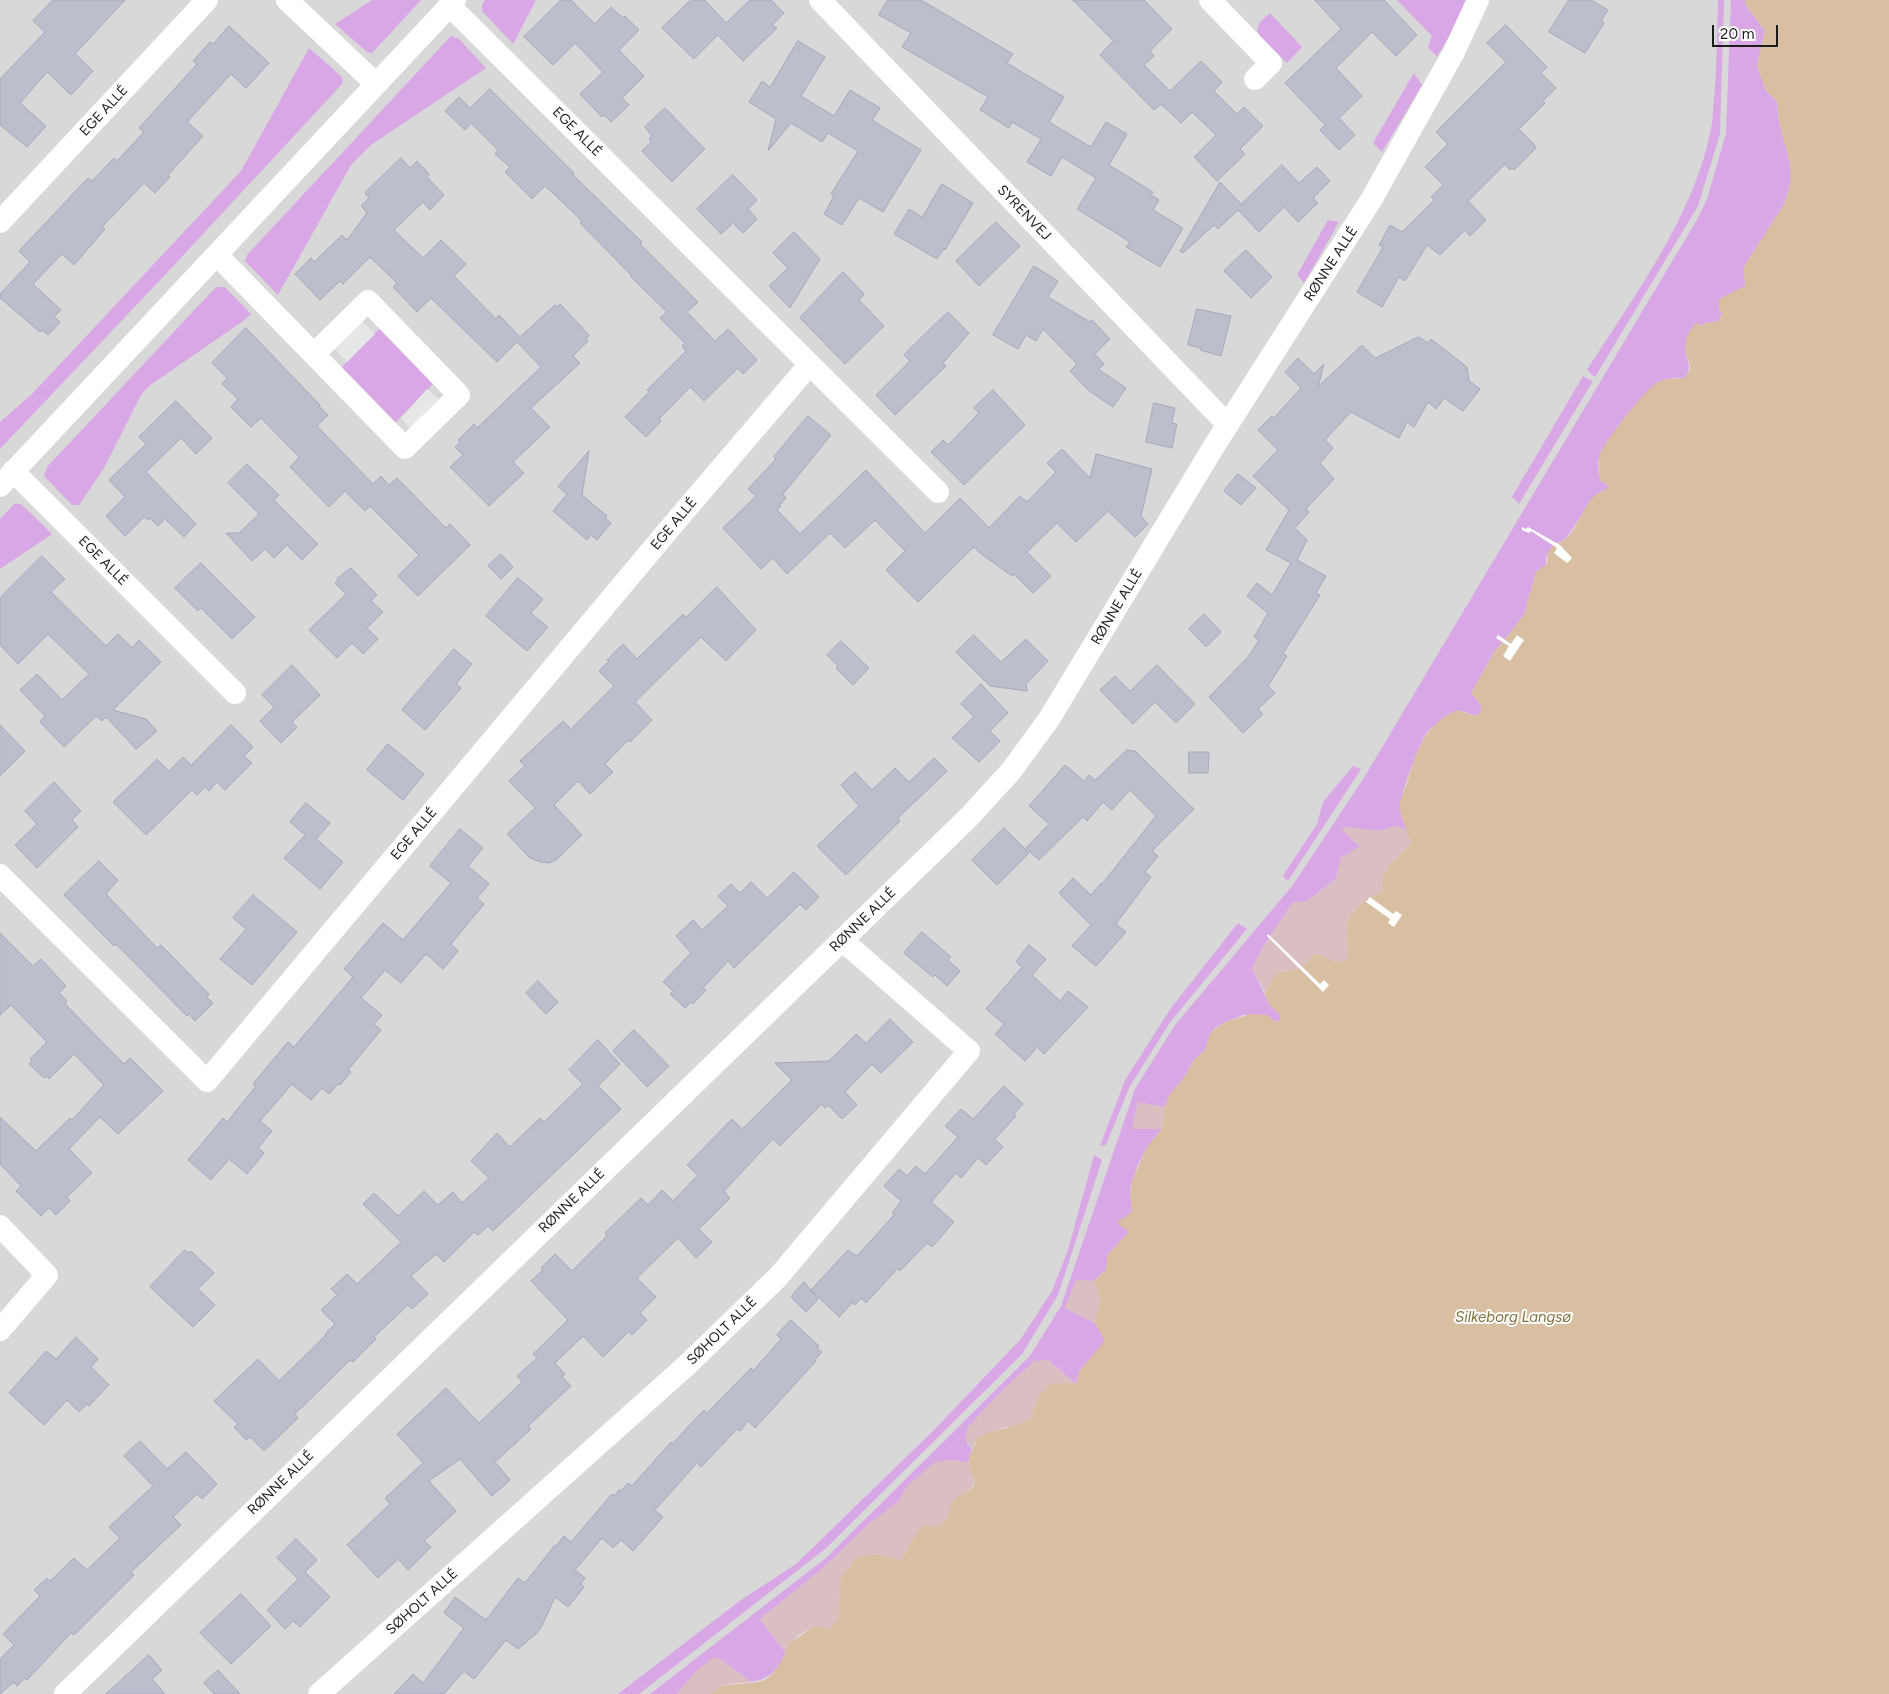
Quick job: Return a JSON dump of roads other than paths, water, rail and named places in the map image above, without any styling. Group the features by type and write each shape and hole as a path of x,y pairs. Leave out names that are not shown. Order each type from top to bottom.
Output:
{"street":[{"name":"EGE ALLÉ","path":"0,222 207,0"},
{"path":"287,0 376,84"},
{"name":"SYRENVEJ","path":"820,0 1228,425"},
{"path":"1210,0 1271,63 1255,79"},
{"name":"RØNNE ALLÉ","path":"65,1694 842,940 969,816 1011,771 1049,719 1228,425 1372,200 1454,52 1478,0"},
{"name":"EGE ALLÉ","path":"235,694 7,479 453,3 938,492"},
{"path":"217,255 405,448 459,395 368,301 314,354"},
{"name":"EGE ALLÉ","path":"0,874 207,1082 676,521 810,364"},
{"name":"SØHOLT ALLÉ","path":"319,1694 687,1366 778,1277 969,1051 842,940"},
{"path":"0,1226 47,1274 0,1330"}],"water":[{"name":"Silkeborg Langsø","path":"1745,0 1889,0 1889,1694 711,1694 723,1686 764,1680 778,1666 791,1642 815,1626 830,1629 838,1621 841,1578 857,1557 878,1554 901,1560 916,1534 924,1525 939,1527 944,1523 949,1515 952,1502 967,1492 974,1484 975,1480 969,1467 969,1457 978,1437 1030,1419 1038,1397 1052,1383 1076,1384 1080,1371 1105,1340 1095,1323 1100,1301 1094,1281 1106,1270 1107,1256 1128,1233 1128,1230 1119,1225 1118,1221 1132,1211 1130,1195 1132,1181 1147,1147 1162,1129 1165,1107 1170,1094 1184,1078 1194,1060 1205,1050 1211,1032 1225,1022 1251,1014 1267,1015 1275,1022 1279,1021 1281,1016 1269,1004 1265,992 1279,972 1299,969 1315,954 1322,955 1336,962 1347,959 1346,928 1349,920 1365,901 1373,895 1382,892 1382,879 1386,872 1411,843 1401,815 1400,803 1418,750 1423,741 1437,723 1457,710 1476,716 1481,712 1481,705 1472,694 1473,690 1493,654 1524,615 1536,572 1547,564 1547,557 1551,548 1571,533 1594,496 1606,490 1609,486 1601,481 1598,464 1604,447 1626,415 1652,387 1664,380 1685,378 1690,368 1690,363 1685,346 1691,330 1696,323 1703,326 1705,323 1719,321 1722,313 1719,309 1721,298 1745,286 1745,265 1785,203 1790,184 1790,163 1779,122 1777,102 1765,89 1757,65 1765,31 1745,4"}]}
